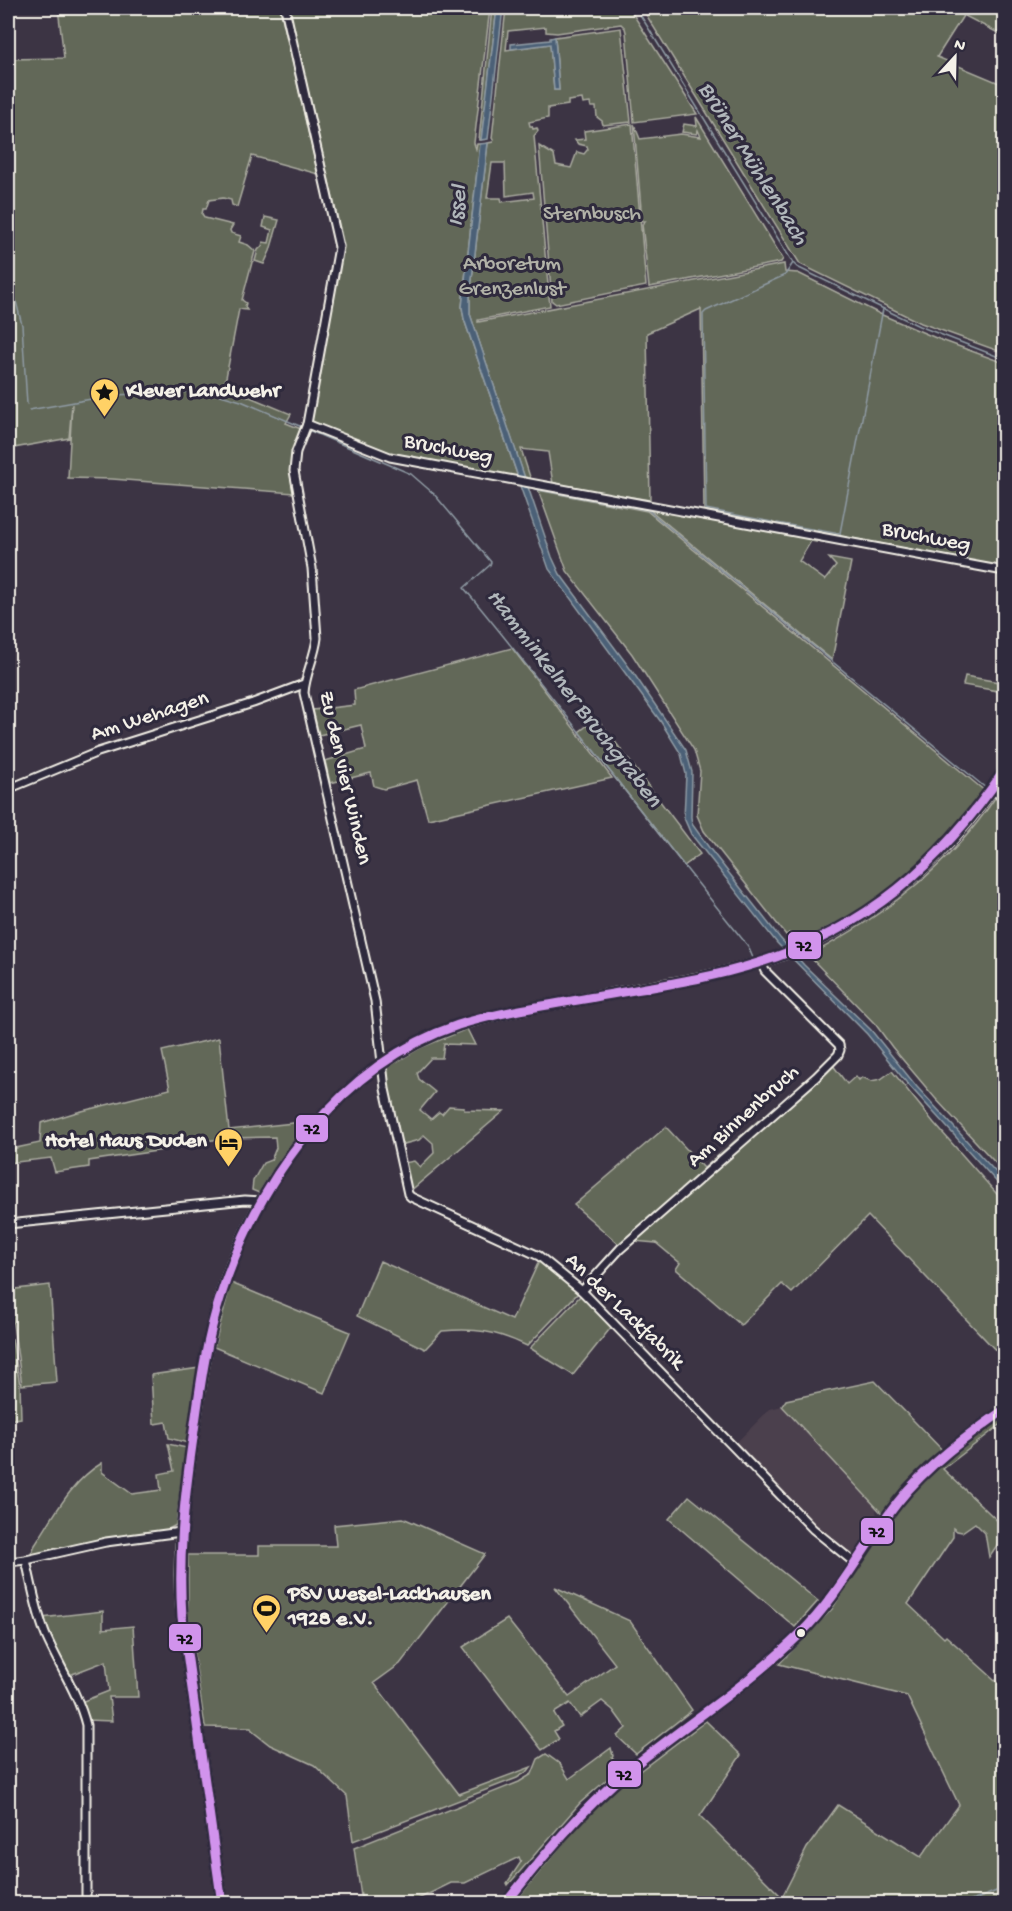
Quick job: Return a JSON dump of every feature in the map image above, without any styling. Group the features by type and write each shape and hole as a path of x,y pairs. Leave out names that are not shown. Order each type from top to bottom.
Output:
{"main road":[{"path":"222,1904 182,1617 181,1532 202,1376 213,1320 230,1270 247,1231 286,1162 310,1131 347,1091 401,1051 440,1032 481,1019 761,963 796,950 851,923 899,889 945,848 968,823 1005,771"},
{"path":"505,1904 555,1843 605,1792 647,1756 782,1652 820,1613 893,1509 922,1475 961,1441 1005,1410"}],"street":[{"path":"285,8 339,247 307,424"},
{"name":"Zu den vier Winden","path":"307,424 296,452 294,471 312,568 317,638 316,649 304,684 304,693 375,1001 381,1064"},
{"name":"Bruchweg","path":"307,424 390,457 1005,572"},
{"name":"Am Wehagen","path":"8,789 98,752 253,703 304,684"},
{"path":"993,789 1005,799"},
{"name":"Am Binnenbruch","path":"582,1291 620,1249 807,1085 838,1055 839,1046 765,971 761,963"},
{"name":"An der Lackfabrik","path":"381,1064 406,1189 411,1197 539,1256 582,1291 813,1529 856,1564"},
{"path":"8,1224 245,1200 262,1201"},
{"path":"8,1562 95,1544 181,1532"},
{"path":"26,1560 38,1613 51,1646 78,1700 86,1725 86,1904"}],"shaded area":[{"path":"782,1406 876,1508 877,1521 850,1558 826,1538 734,1445 770,1409"}],"green space":[{"path":"58,8 280,8 318,174 252,156 237,207 232,205 231,200 223,198 209,200 202,214 205,218 233,225 231,233 241,236 239,242 255,251 242,300 246,303 247,310 239,309 224,388 291,414 286,423 301,429 291,459 294,493 112,479 68,478 72,404 69,438 8,449 8,59 64,58"},
{"path":"289,8 490,8 474,143 476,149 477,144 480,144 462,307 464,319 519,480 381,452 311,421 341,251 344,246"},
{"path":"492,8 497,8 482,134 479,140"},
{"name":"Arboretum Grenzenlust","path":"506,8 629,8 697,114 634,122 626,32 621,24 557,33 546,32 546,27 508,31 506,50 550,44 554,90 559,90 555,37 621,28 631,122 603,125 597,117 596,107 591,107 590,103 583,104 582,99 568,101 568,105 548,108 548,118 529,122 533,129 537,128 538,131 534,136 550,306 478,320 478,322 784,264 785,272 798,273 880,314 1004,363 1004,567 704,510 701,309 647,333 650,500 553,484 548,452 521,449 531,480 525,479 470,314 470,296 488,143 493,142","holes":["492,163 505,163 506,196 533,192 534,198 502,202 501,198 487,198"]},
{"path":"642,8 968,8 937,57 1004,85 1004,353 921,323 800,264"},
{"path":"971,8 1004,8 1004,36 965,16"},
{"path":"696,117 783,259 781,262 649,287 642,224 645,221 642,221 634,124 640,139 681,134 701,137 698,130 697,134 682,132 684,124 697,126"},
{"name":"Sternbusch","path":"632,124 646,286 556,304 552,301 539,146 554,155 556,165 571,168 577,152 584,154 588,149 587,146 578,144 575,140 585,139 584,131"},
{"path":"265,217 279,220 264,264 255,261 263,242 269,243 272,230 263,227"},
{"path":"538,490 647,511 986,792 934,851 905,878 864,908 800,943 789,933 786,935 704,831 697,815 700,771 694,750 632,654 567,571"},
{"path":"583,495 815,538 816,542 811,541 799,561 825,580 836,566 829,558 851,562 832,660 650,510 583,497"},
{"path":"512,648 612,778 428,819 417,780 384,789 374,786 371,773 330,783 325,761 366,749 361,725 319,735 313,710 355,705 354,690"},
{"path":"965,676 1004,683 1004,692 963,685"},
{"path":"597,718 700,854 684,866 579,732"},
{"path":"995,798 1004,805 1004,822 999,831 1004,836 1004,1172 935,1098 876,1025 810,957 863,924 913,888 957,846"},
{"path":"467,1029 475,1045 444,1044 442,1058 431,1058 417,1073 419,1079 435,1092 420,1110 431,1119 439,1112 442,1114 449,1106 464,1107 464,1110 504,1111 409,1192 404,1163 414,1161 420,1167 434,1153 433,1143 424,1135 419,1140 400,1145 387,1091 386,1068 420,1048"},
{"path":"219,1038 229,1130 312,1121 263,1191 259,1193 252,1190 253,1181 263,1163 271,1160 276,1148 275,1137 230,1138 187,1143 184,1147 89,1161 89,1167 55,1172 51,1158 8,1163 8,1133 11,1149 40,1143 41,1123 170,1089 162,1051"},
{"path":"832,1064 847,1084 856,1076 859,1080 862,1077 871,1081 881,1079 892,1071 934,1123 1004,1202 1004,1359 868,1216 792,1293 782,1284 741,1325 676,1269 680,1263 656,1243 633,1241 692,1190 621,1246 574,1205 666,1127 704,1168 760,1119 767,1125"},
{"path":"540,1259 579,1290 527,1346 495,1334 476,1330 454,1330 442,1331 425,1349 357,1316 380,1261 512,1320"},
{"path":"231,1283 350,1332 324,1393 214,1347"},
{"path":"50,1285 57,1382 22,1385 8,1290"},
{"path":"582,1294 613,1325 573,1375 530,1348"},
{"path":"12,1339 20,1385 21,1418 8,1420 8,1340"},
{"path":"200,1368 188,1443 169,1438 166,1422 154,1424 151,1375"},
{"path":"875,1381 950,1458 1004,1416 1004,1422 943,1469 1004,1527 1004,1535 989,1557 985,1533 975,1523 962,1532 953,1528 953,1537 908,1604 944,1638 946,1636 1004,1688 1004,1903 513,1904 574,1830 613,1791 706,1721 741,1755 700,1816 782,1897 807,1848 838,1805 921,1857 959,1805 907,1696 779,1664 832,1609 890,1522 782,1406 786,1400"},
{"path":"168,1444 187,1448 176,1525 163,1532 30,1556 49,1522 72,1489 102,1463 102,1472 132,1494 161,1490 159,1474 174,1471"},
{"path":"689,1496 818,1601 795,1627 669,1519"},
{"path":"403,1518 485,1554 400,1664 374,1683 459,1794 531,1767 517,1778 353,1841 347,1796 314,1765 270,1745 251,1728 205,1727 188,1614 188,1555 259,1555 259,1546 336,1546 334,1525"},
{"path":"555,1587 630,1621 692,1710 636,1754 617,1736 626,1728 613,1710 602,1701 580,1717 570,1703 554,1713 562,1726 554,1731 559,1739 542,1750 463,1647 507,1619 569,1697 615,1664"},
{"path":"103,1611 103,1629 133,1626 138,1697 109,1697 112,1721 87,1720 81,1702 109,1691 106,1661 67,1676 42,1618"},
{"path":"611,1748 612,1758 620,1768 580,1803 508,1885 507,1883 521,1862 519,1857 465,1883 451,1883 410,1903 362,1903 354,1848 519,1782 532,1774 538,1759 546,1754 560,1764 569,1779"}],"water":[{"path":"497,8 503,8 488,139 481,140"},
{"path":"555,37 559,90 554,90 550,44 511,49 511,44 550,40"},
{"path":"488,143 470,296 470,314 526,481 519,480 464,319 462,307 480,144"},
{"path":"519,483 527,484 560,574 632,671 686,750 692,772 692,824 780,938 804,965 871,1030 917,1087 1004,1181 1004,1190 906,1082 867,1034 777,943 691,834 684,818 686,774 681,754 661,722 549,569"}],"waterway":[{"name":"Brüner Mühlenbach","path":"636,8 797,267 919,326 1004,359"},
{"path":"772,522 706,509 703,314 785,275 793,263"},
{"name":"Hamminkelner Bruchgraben","path":"8,270 22,325 27,404"},
{"path":"840,533 883,309"},
{"name":"Hamminkelner Bruchgraben","path":"29,410 114,395 207,391 241,401 302,427"},
{"name":"Hamminkelner Bruchgraben","path":"308,430 411,474 434,494 491,562 464,588 748,946 753,958"},
{"path":"534,489 648,510 987,789"},
{"path":"777,523 956,559"},
{"path":"964,1904 1004,1888"}],"transit line":[{"name":"72","path":"222,1904 182,1617 182,1531 200,1388 215,1313 237,1252 257,1210 281,1170 309,1132 340,1098 376,1068 415,1043 458,1025 492,1016 677,983 738,969 797,949 834,931 867,912 927,864 954,836 1004,771"},
{"name":"72","path":"505,1904 564,1834 612,1785 759,1670 800,1634 827,1603 909,1489 948,1452 1004,1410"}],"place":[{"name":"Klever Landwehr","path":"105,418"},
{"name":"Hotel Haus Duden","path":"228,1168"},
{"name":"PSV Wesel-Lackhausen 1928 e.V.","path":"267,1634"}],"water label":[{"name":"Issel","path":"459,206"}]}
